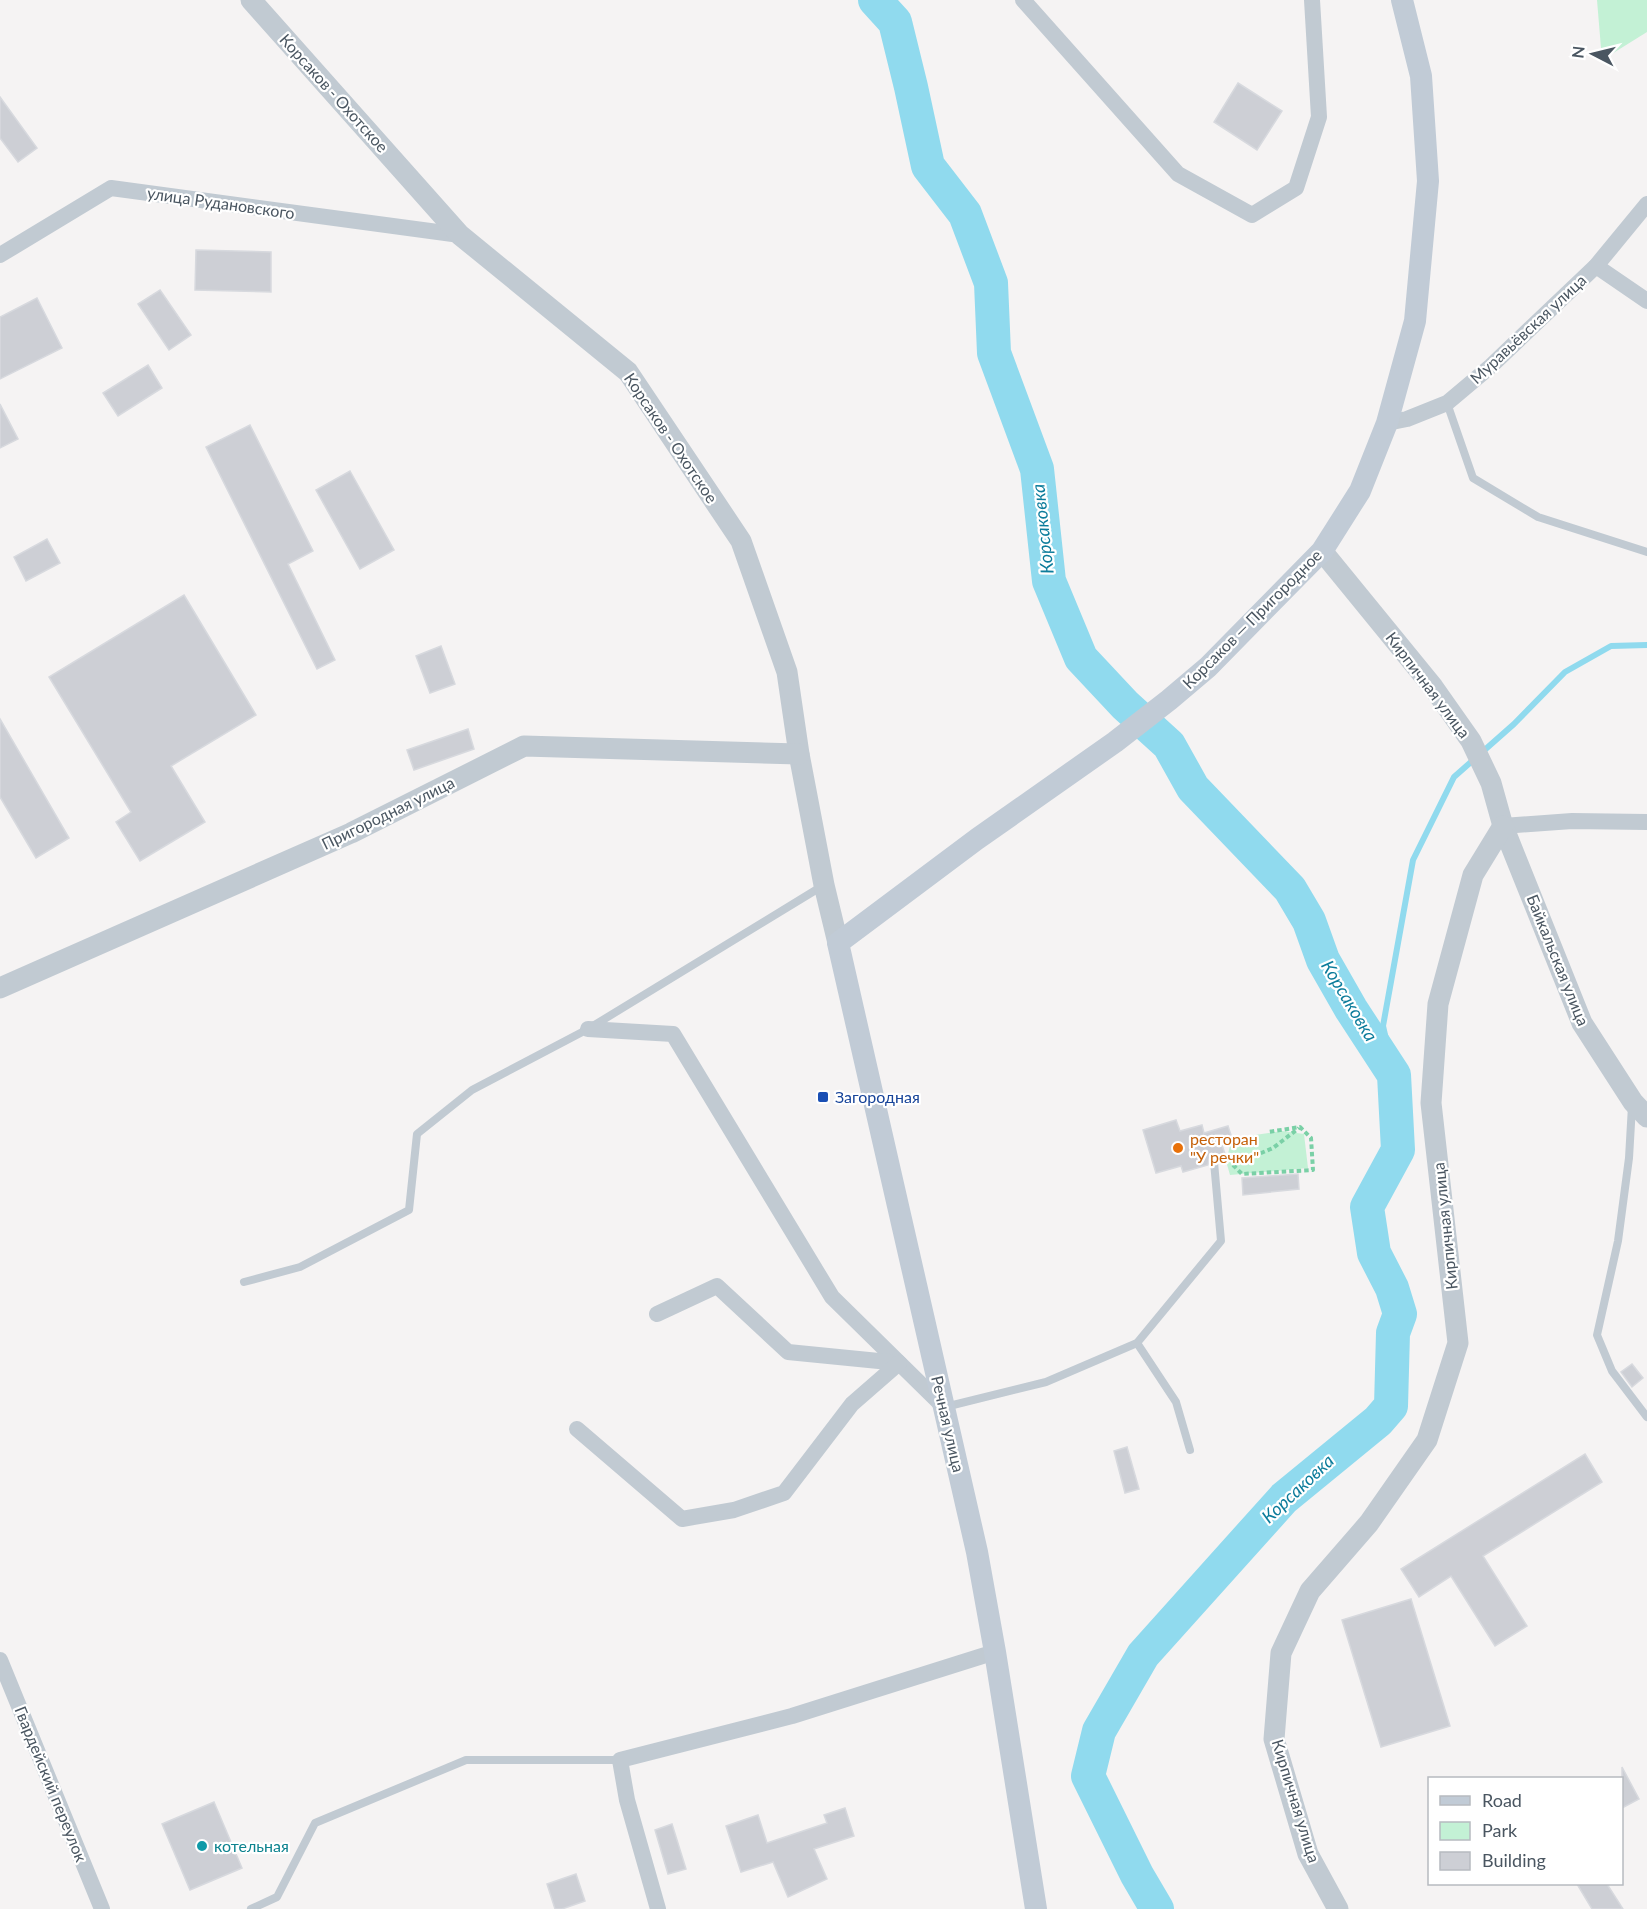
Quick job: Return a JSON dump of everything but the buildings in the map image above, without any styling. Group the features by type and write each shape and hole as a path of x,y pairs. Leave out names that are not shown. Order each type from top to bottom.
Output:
{"main road":[{"name":"Корсаков — Пригородное","path":"838,943 977,839 1115,742 1208,667 1322,551 1360,491 1387,423 1415,321 1428,181 1421,76 1402,0"},
{"name":"Речная улица","path":"838,943 977,1552 1036,1909"}],"street":[{"name":"Корсаков - Охотское","path":"251,0 460,235 628,372 741,541 787,672 799,754 824,885 838,943"},
{"path":"1023,0 1178,174 1252,215 1296,188 1319,117 1312,0"},
{"name":"улица Рудановского","path":"0,255 111,188 460,235"},
{"name":"Муравьёвская улица","path":"1387,423 1407,419 1447,403 1491,366 1596,266 1647,204"},
{"path":"1596,266 1647,302"},
{"name":"Кирпичная улица","path":"1322,551 1433,687 1471,741 1491,783 1503,826 1473,875 1438,1004 1431,1102 1458,1343 1427,1440 1369,1523 1310,1591 1281,1653 1274,1739 1308,1854 1338,1909"},
{"name":"Пригородная улица","path":"0,988 351,833 524,746 799,754"},
{"path":"1503,826 1572,821 1647,822"},
{"name":"Байкальская улица","path":"1503,826 1582,1023 1640,1110"},
{"path":"588,1029 673,1034 832,1297 945,1407"},
{"path":"657,1314 717,1286 788,1352 899,1363"},
{"path":"578,1429 682,1519 734,1510 784,1493 852,1404 899,1363"},
{"path":"658,1909 627,1800 620,1760 792,1716 995,1652"},
{"name":"Гвардейский переулок","path":"0,1660 102,1909"}],"lane":[{"path":"1447,403 1473,478 1538,517 1647,552"},
{"path":"244,1282 300,1268 409,1210 417,1134 472,1090 588,1029 824,885"},
{"path":"1640,1110 1629,1158 1618,1241 1597,1335 1612,1371 1647,1417"},
{"path":"945,1407 1046,1382 1137,1343 1221,1241 1214,1166"},
{"path":"1137,1343 1176,1402 1190,1450"},
{"path":"251,1909 277,1897 315,1823 466,1760 620,1760"}],"path":[{"path":"1268,1132 1300,1127"},
{"path":"1233,1165 1242,1174 1313,1170 1311,1138 1300,1127"},
{"path":"1214,1166 1233,1165 1273,1148 1300,1127"}],"green space":[{"path":"1597,0 1647,0 1647,32 1602,60"},
{"path":"1282,1131 1304,1134 1308,1168 1230,1175 1226,1161 1230,1146 1248,1136"}],"waterway":[{"name":"Корсаковка","path":"875,0 895,22 928,166 965,214 991,283 994,353 1037,469 1049,581 1081,658 1125,705 1169,745 1193,788 1290,889 1309,921 1323,960 1351,1009 1394,1075 1398,1150 1367,1207 1374,1253 1392,1288 1400,1314 1393,1333 1391,1406 1378,1421 1284,1498 1143,1655 1099,1731 1088,1776 1137,1875 1157,1909"},
{"path":"1394,1075 1383,1026 1413,860 1454,777 1514,724 1565,672 1611,646 1647,645"}],"place":[{"name":"Загородная","path":"823,1097"},
{"name":"ресторан \"У речки\"","path":"1178,1148"},
{"name":"котельная","path":"202,1846"}]}
